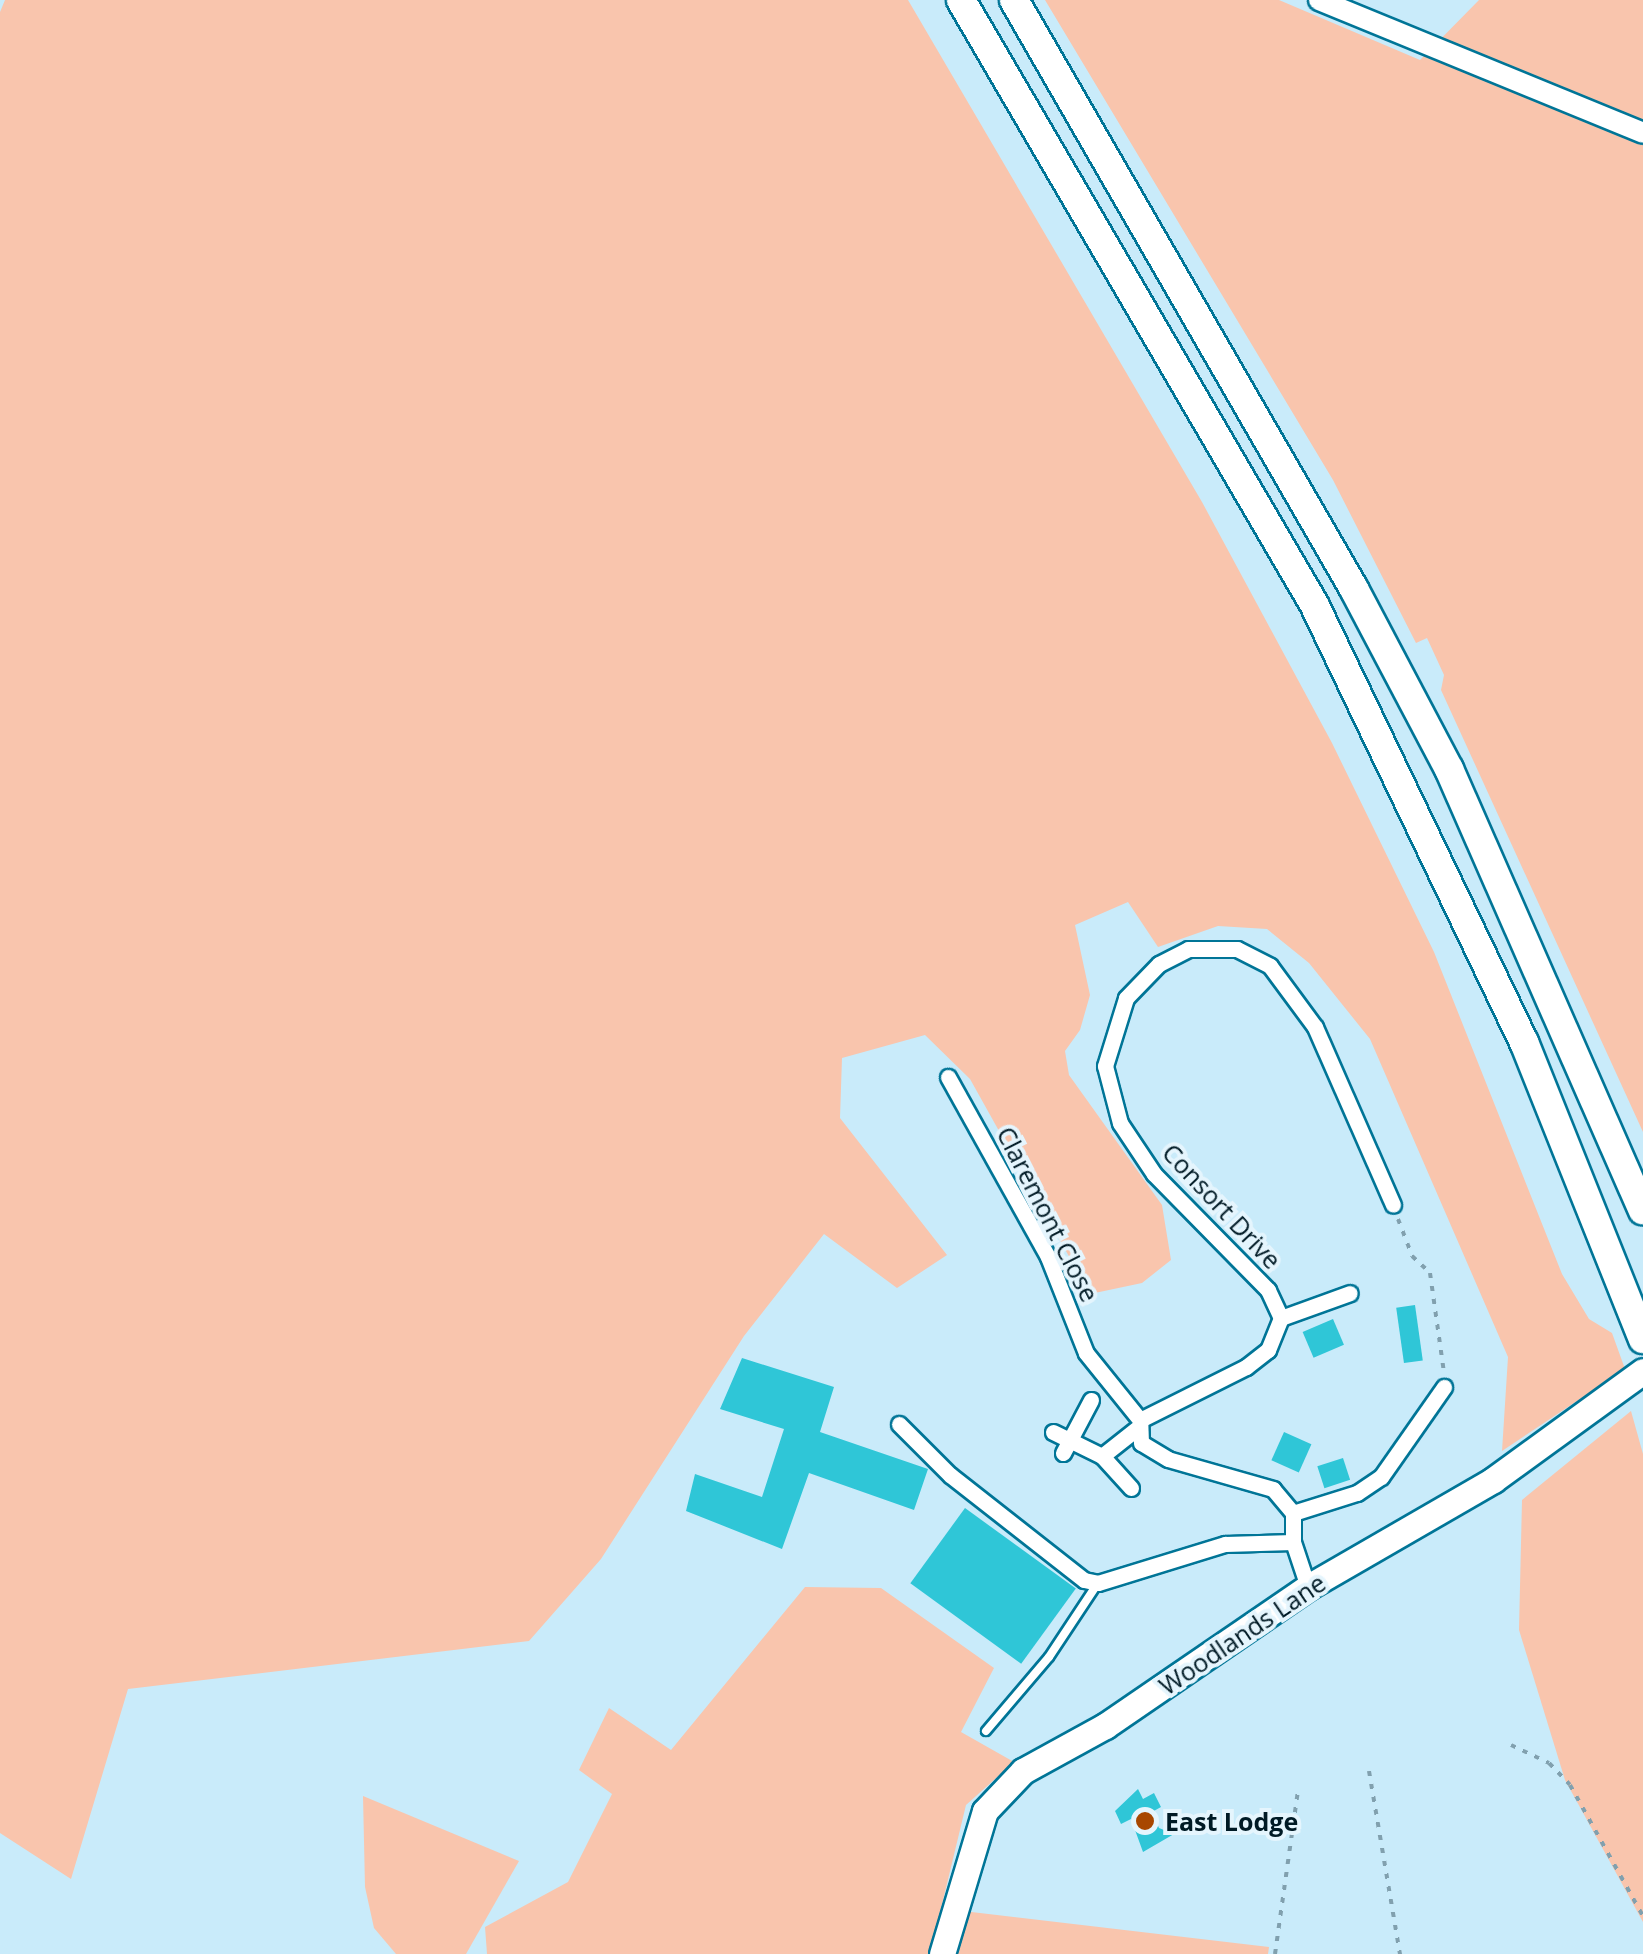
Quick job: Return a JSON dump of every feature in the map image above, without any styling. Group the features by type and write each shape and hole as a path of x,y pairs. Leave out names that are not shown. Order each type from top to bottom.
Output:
{"highway":[{"path":"962,0 1314,604 1524,1042 1642,1337"},
{"path":"1014,0 1354,589 1449,768 1643,1210"}],"main road":[{"name":"Woodlands Lane","path":"942,1954 985,1810 1023,1771 1105,1726 1308,1588 1493,1480 1637,1377"}],"street":[{"path":"1319,0 1643,133"},
{"name":"Consort Drive","path":"1281,1318 1268,1290 1154,1174 1120,1123 1105,1066 1108,1040 1142,980 1159,964 1202,948 1237,949 1270,966 1315,1027 1393,1205"},
{"name":"Claremont Close","path":"948,1077 1048,1257 1086,1353 1140,1423"},
{"path":"1102,1456 1140,1423 1246,1366 1274,1341 1281,1318 1350,1293"},
{"path":"1292,1513 1357,1493 1381,1477 1444,1387"},
{"path":"1063,1453 1091,1400"},
{"path":"1140,1423 1141,1443 1168,1459 1273,1489 1292,1513 1293,1542 1308,1588"},
{"path":"899,1424 1054,1558 1098,1583 1224,1544 1293,1542"},
{"path":"1053,1432 1072,1436 1102,1456 1131,1488"}],"lane":[{"path":"986,1731 1049,1657 1098,1583"}],"path":[{"path":"1393,1205 1412,1256 1430,1273 1444,1387"},
{"path":"1512,1745 1549,1763 1570,1785 1643,1916"},
{"path":"1370,1771 1400,1954"},
{"path":"1275,1954 1298,1790"}],"shaded area":[{"path":"5,0 908,0 1202,502 1332,743 1434,952 1562,1274 1589,1319 1612,1333 1625,1369 1502,1451 1508,1357 1370,1039 1309,963 1267,929 1218,926 1158,947 1128,902 1075,925 1090,995 1080,1030 1065,1051 1069,1075 1162,1205 1171,1260 1142,1283 1090,1294 970,1079 925,1035 842,1058 840,1118 947,1255 897,1288 824,1234 744,1336 601,1559 529,1641 128,1689 71,1879 0,1833 0,12"},
{"path":"1045,0 1279,0 1420,60 1479,0 1643,0 1643,1132 1441,690 1444,675 1427,638 1416,643 1333,480"},
{"path":"1631,1411 1643,1454 1643,1922 1565,1780 1519,1630 1522,1500"},
{"path":"805,1587 881,1588 994,1668 961,1732 1014,1762 966,1805 930,1954 487,1954 485,1927 568,1882 612,1794 579,1770 609,1708 671,1750"},
{"path":"363,1796 519,1861 466,1954 396,1954 374,1928 365,1887"},
{"path":"963,1911 1269,1947 1268,1954 950,1954"}],"building":[{"path":"1415,1305 1423,1360 1404,1363 1396,1308"},
{"path":"1333,1319 1344,1345 1314,1358 1303,1332"},
{"path":"742,1358 834,1387 820,1432 928,1469 914,1510 809,1473 782,1549 686,1511 695,1474 762,1497 784,1429 720,1409"},
{"path":"1284,1432 1311,1444 1299,1473 1271,1460"},
{"path":"1343,1458 1350,1480 1324,1488 1317,1466"},
{"path":"965,1508 1076,1589 1021,1664 910,1583"},
{"name":"East Lodge","path":"1138,1789 1143,1799 1154,1793 1161,1807 1152,1812 1159,1828 1174,1834 1143,1852 1131,1819 1121,1824 1115,1811"}],"place":[{"name":"East Lodge","path":"1145,1821"}]}
